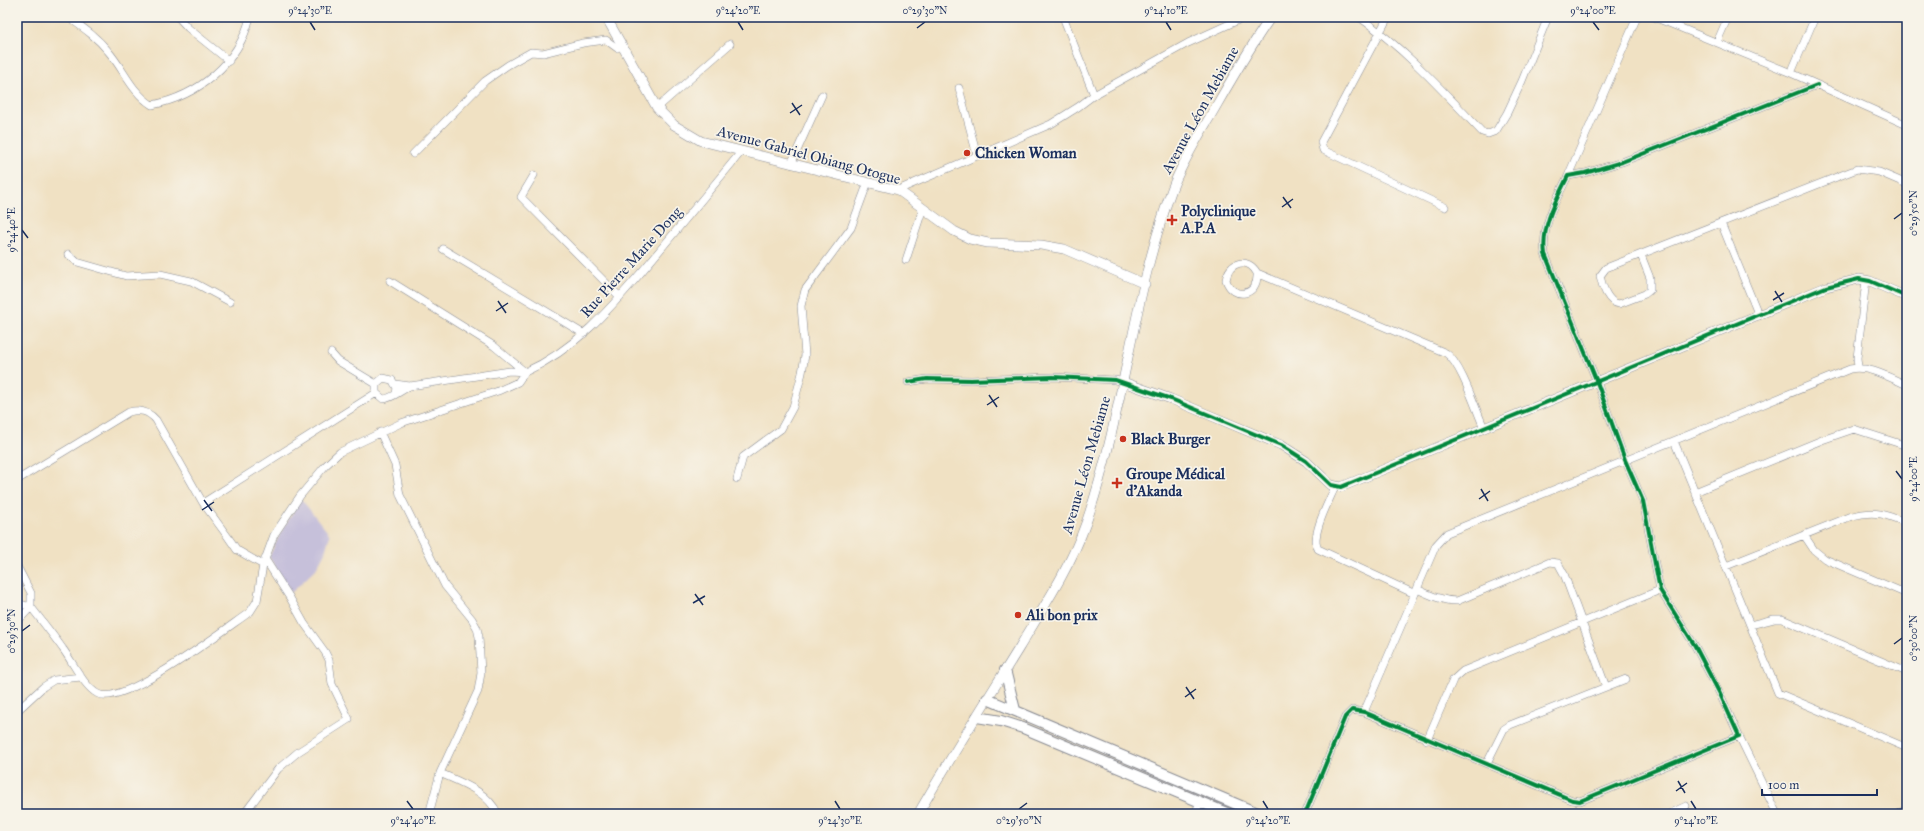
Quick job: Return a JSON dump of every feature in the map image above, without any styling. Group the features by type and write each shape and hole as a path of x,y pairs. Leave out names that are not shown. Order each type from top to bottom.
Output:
{"main road":[{"path":"1005,670 1015,710"},
{"path":"987,699 1260,814"},
{"path":"977,717 1001,721 1022,728 1228,814"},
{"path":"1901,814 1907,812"}],"street":[{"path":"68,17 95,38 108,51 143,100 152,105 168,102 191,92 217,73 229,61 246,32 250,17"},
{"path":"178,17 188,28 229,61"},
{"name":"Avenue Gabriel Obiang Otogue","path":"606,17 657,108 674,125 685,133 701,141 898,190 954,231 970,239 988,243 1041,244 1064,249 1145,284"},
{"path":"1063,17 1094,95"},
{"path":"898,190 1051,124 1094,95 1188,43 1245,17"},
{"name":"Avenue Léon Mebiame","path":"918,814 1043,608 1073,555 1097,488 1145,284 1164,212 1183,164 1239,66 1271,17"},
{"path":"1359,17 1380,32 1417,66 1482,132 1488,134 1496,131 1507,113 1522,81 1548,17"},
{"path":"1388,17 1320,146 1323,150 1445,207"},
{"path":"1637,17 1552,211 1545,233 1545,254 1597,382 1625,460 1646,511 1660,590 1695,646 1720,694 1777,814"},
{"path":"1654,17 1791,73 1907,125"},
{"path":"1717,42 1728,17"},
{"path":"1791,73 1815,17"},
{"path":"413,154 485,81 508,65 531,52 543,53 583,43 606,40 616,48 621,46"},
{"path":"657,108 730,44"},
{"path":"1568,176 1585,173 1622,162 1817,85"},
{"path":"959,88 977,155"},
{"path":"791,164 822,95"},
{"name":"Rue Pierre Marie Dong","path":"525,372 547,362 584,334 620,297 687,220 741,152"},
{"path":"1641,255 1650,278 1650,290 1645,294 1619,304 1615,304 1610,300 1600,276 1606,268 1857,169 1879,172 1907,184"},
{"path":"534,175 521,197 620,297"},
{"path":"737,479 743,457 782,429 794,407 805,356 801,306 805,290 851,228 868,182"},
{"path":"906,260 924,208"},
{"path":"1721,223 1759,316"},
{"path":"443,249 584,334"},
{"path":"68,254 77,262 126,276 160,274 191,281 230,302"},
{"path":"1257,273 1255,286 1251,291 1245,293 1233,291 1226,280 1230,268 1236,264 1248,264 1254,268 1257,273 1446,353 1452,357 1484,428"},
{"path":"908,382 927,379 971,380 1053,377 1115,380 1170,399 1281,445 1300,457 1326,482 1335,487 1341,487 1826,288 1853,280 1866,280 1907,297"},
{"path":"1858,368 1857,358 1866,280"},
{"path":"390,281 494,346 525,372"},
{"path":"331,353 338,361 376,384"},
{"path":"1364,712 1436,545 1447,533 1836,374 1858,368 1870,370 1907,385"},
{"path":"376,394 376,384 378,380 388,378 395,384 410,386 510,371 525,372"},
{"path":"17,566 31,594 32,607 81,677 93,691 105,697 119,694 164,672 250,612 258,600 264,562 274,535 300,496 325,466 340,452 401,423 498,391 518,382 525,372"},
{"path":"395,384 396,393"},
{"path":"376,394 379,397 388,399 410,386"},
{"path":"203,503 376,394"},
{"path":"17,480 123,415 137,410 151,414 156,420 203,503 238,550 264,562 290,598 304,623 329,660 332,684 349,719 298,752 278,769 244,814"},
{"path":"1695,492 1822,440 1854,429 1907,446"},
{"path":"380,432 395,466 400,495 446,586 472,619 477,628 479,637 481,673 478,690 440,773 429,814"},
{"path":"1674,441 1778,693 1907,748"},
{"path":"1335,487 1316,535 1316,545 1318,549 1416,591 1448,601 1457,600 1554,561 1558,563 1564,574 1606,687"},
{"path":"1726,566 1852,516 1868,512 1885,514 1907,522"},
{"path":"1804,535 1814,550 1825,559 1907,594"},
{"path":"1427,740 1453,680 1458,674 1660,590"},
{"path":"17,603 32,607"},
{"path":"17,622 32,607"},
{"path":"1750,625 1774,619 1782,619 1907,672"},
{"path":"17,711 43,687 54,680 81,677"},
{"path":"1487,763 1504,729 1510,725 1626,679"},
{"path":"1305,814 1345,717 1352,710 1364,712 1427,740 1487,763 1572,800 1580,801 1739,736"},
{"path":"440,773 473,788 493,803 498,814"},
{"path":"1195,814 1200,802"},
{"path":"1669,814 1686,806"}],"shaded area":[{"path":"301,499 330,535 325,552 316,569 291,593 269,557 282,530"}],"cycle path":[{"path":"1305,814 1345,717 1352,710 1364,712 1572,800 1580,801 1739,736 1720,694 1695,646 1660,590 1643,501 1625,460 1597,382 1545,254 1545,233 1550,214 1568,176 1585,173 1622,162 1817,85"},
{"path":"908,382 927,379 971,380 1053,377 1115,380 1171,399 1281,445 1306,461 1331,485 1341,487 1826,287 1859,279 1870,281 1907,297"}],"place":[{"name":"Chicken Woman","path":"967,153"},
{"name":"Polyclinique A.P.A","path":"1172,220"},
{"name":"Black Burger","path":"1123,439"},
{"name":"Groupe Médical d'Akanda","path":"1117,483"},
{"name":"Ali bon prix","path":"1018,615"}]}
